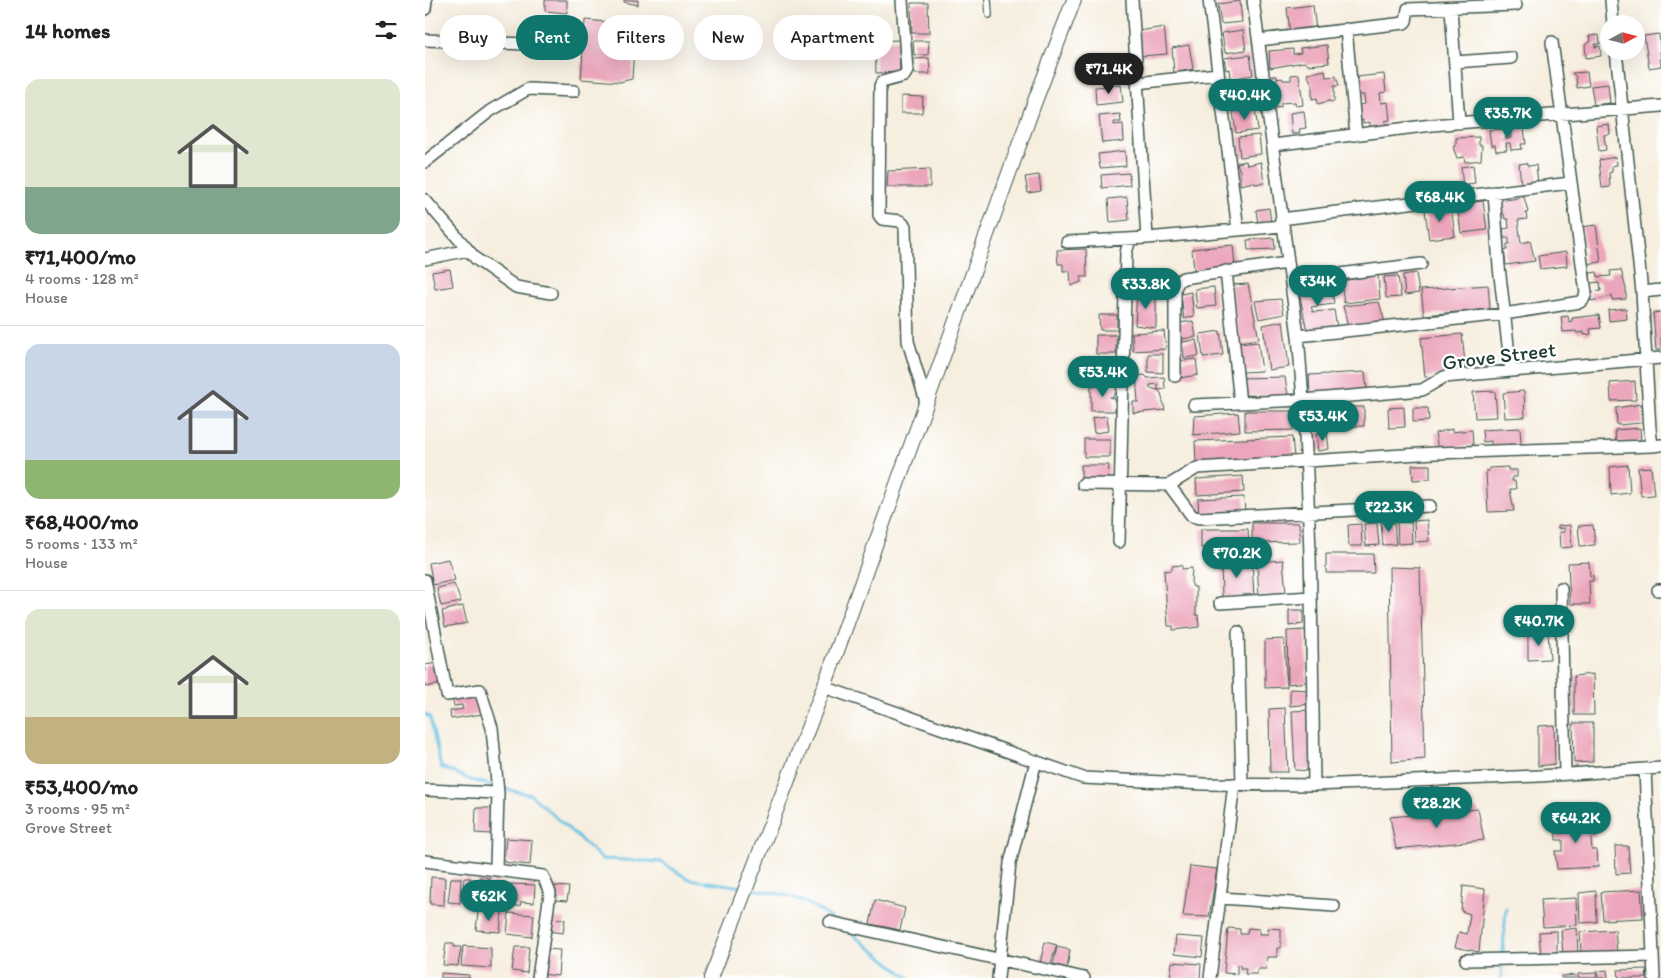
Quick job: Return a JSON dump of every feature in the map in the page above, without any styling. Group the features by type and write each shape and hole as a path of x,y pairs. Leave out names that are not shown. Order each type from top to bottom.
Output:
{"street":[{"path":"425,9 426,0"},
{"path":"902,0 907,72 904,76 882,82 879,86 879,215 882,219 900,221 905,226 908,341 926,402"},
{"path":"711,978 824,687 926,402 1074,0"},
{"path":"1132,0 1147,238"},
{"path":"1209,0 1238,230"},
{"path":"1253,0 1287,263 1291,280 1303,400 1311,596 1314,785"},
{"path":"1611,0 1612,15"},
{"path":"1259,40 1404,23 1408,10 1516,5"},
{"path":"1451,9 1459,123"},
{"path":"1346,29 1356,135"},
{"path":"425,40 516,44"},
{"path":"1298,336 1504,314 1580,302 1585,298 1586,293 1553,42"},
{"path":"1455,62 1511,58"},
{"path":"1083,484 1169,485 1197,468 1435,453 1657,446 1645,359 1642,292 1617,60"},
{"path":"1137,83 1218,74"},
{"path":"425,162 490,111 528,89 575,91"},
{"path":"1273,145 1459,123 1661,106"},
{"path":"1067,242 1147,238 1238,230 1493,192 1571,183"},
{"path":"1493,192 1511,371"},
{"path":"425,200 476,259 516,287 551,293"},
{"path":"1119,542 1122,484 1126,253 1130,239"},
{"path":"425,259 468,250"},
{"path":"1175,376 1175,288 1178,282 1183,278 1287,263"},
{"path":"1291,280 1421,264"},
{"path":"1225,271 1240,403"},
{"path":"1642,292 1661,290"},
{"name":"Grove Street","path":"1194,405 1303,400 1423,390 1444,377 1661,358"},
{"path":"1169,485 1192,516 1199,518 1430,506"},
{"path":"425,580 447,695 480,690 492,728 498,793 496,869"},
{"path":"1561,588 1565,774"},
{"path":"1220,603 1311,596"},
{"path":"1209,978 1238,784 1238,632"},
{"path":"824,687 1083,778 1314,785 1661,768 1661,763"},
{"path":"999,978 1011,863 1036,762"},
{"path":"1645,769 1654,978"},
{"path":"425,790 498,793"},
{"path":"425,861 543,876 550,893 538,978"},
{"path":"1221,898 1334,906"},
{"path":"830,922 1084,978"},
{"path":"1466,960 1652,956"}],"lane":[{"path":"988,0 989,15"}],"building":[{"path":"545,0 567,0 567,13 545,11"},
{"path":"624,0 638,0 638,5 624,2"},
{"path":"1240,1 1242,22 1221,24 1218,4"},
{"path":"911,3 928,3 929,33 912,33"},
{"path":"1313,5 1316,30 1290,33 1287,8"},
{"path":"588,20 598,21 598,60 633,60 632,79 620,82 581,79 582,60 588,60"},
{"path":"1164,27 1167,54 1141,56 1139,31"},
{"path":"1243,30 1246,50 1225,53 1222,33"},
{"path":"1659,34 1661,66 1649,68 1645,36"},
{"path":"1599,35 1600,44 1595,44 1595,47 1600,46 1600,56 1586,58 1585,45 1590,41 1589,36"},
{"path":"893,40 899,40 900,72 876,73 876,60 893,60"},
{"path":"913,41 929,41 928,55 914,55"},
{"path":"1189,45 1193,69 1174,73 1172,48"},
{"path":"1327,45 1329,63 1308,65 1304,62 1270,68 1269,51 1293,49 1293,54 1301,53 1300,48"},
{"path":"1250,55 1253,75 1230,79 1229,69 1226,70 1224,58"},
{"path":"929,58 930,74 914,74 914,59"},
{"path":"1121,61 1123,79 1096,82 1095,64"},
{"path":"1325,70 1326,77 1336,76 1339,86 1334,86 1334,102 1329,101 1318,104 1317,98 1312,99 1312,84 1307,74"},
{"path":"1587,72 1589,86 1577,88 1576,77 1572,73"},
{"path":"1299,74 1303,105 1296,106 1295,102 1281,103 1281,107 1275,108 1271,76 1277,76 1277,79 1291,80 1291,75"},
{"path":"1384,74 1386,92 1380,93 1381,103 1388,102 1390,120 1385,121 1386,128 1370,130 1370,122 1363,123 1363,120 1360,120 1359,105 1365,104 1364,95 1359,95 1357,77"},
{"path":"1251,81 1254,103 1233,106 1229,85"},
{"path":"1608,84 1610,103 1594,105 1591,86"},
{"path":"1121,85 1123,102 1096,105 1095,87"},
{"path":"901,96 923,97 922,113 901,113"},
{"path":"1255,109 1258,130 1236,133 1233,112"},
{"path":"1304,111 1306,128 1299,129 1300,133 1292,134 1290,113"},
{"path":"1120,114 1121,122 1114,122 1114,125 1123,124 1124,141 1102,143 1099,116"},
{"path":"1609,124 1610,134 1604,135 1606,150 1599,151 1596,126"},
{"path":"1524,128 1526,144 1521,144 1522,149 1511,150 1510,143 1506,143 1507,150 1496,151 1495,145 1491,145 1489,130 1505,129 1506,139 1511,138 1510,130"},
{"path":"1259,135 1261,154 1240,157 1238,137"},
{"path":"1479,137 1479,145 1482,145 1481,160 1465,162 1464,157 1457,158 1453,147 1456,146 1456,138"},
{"path":"1125,151 1126,166 1100,168 1098,154"},
{"path":"1616,157 1617,165 1612,166 1612,172 1609,173 1610,187 1602,188 1599,160"},
{"path":"1246,161 1247,165 1261,162 1264,183 1255,184 1254,182 1240,185 1240,171 1237,163"},
{"path":"1526,163 1528,166 1536,165 1538,183 1521,185 1519,164"},
{"path":"1473,165 1475,183 1468,184 1469,188 1463,188 1461,167"},
{"path":"930,169 930,187 887,187 888,171"},
{"path":"1129,173 1130,185 1102,188 1101,175"},
{"path":"1039,175 1041,191 1028,193 1025,177"},
{"path":"1127,197 1129,220 1110,222 1108,199"},
{"path":"1524,197 1528,212 1526,213 1527,219 1518,220 1521,243 1530,241 1535,261 1506,265 1504,251 1507,250 1509,238 1504,238 1503,229 1509,228 1508,219 1505,219 1504,214 1502,214 1500,201"},
{"path":"1483,201 1487,230 1461,233 1457,204"},
{"path":"1451,206 1455,236 1429,239 1425,210"},
{"path":"1269,208 1271,222 1258,224 1256,210"},
{"path":"1596,225 1601,262 1585,264 1584,252 1586,251 1582,227"},
{"path":"1274,238 1275,249 1248,250 1247,240"},
{"path":"1233,245 1235,267 1194,270 1192,249"},
{"path":"1086,249 1087,277 1081,277 1081,282 1071,286 1070,271 1063,271 1063,264 1058,264 1057,250"},
{"path":"1566,252 1567,266 1540,269 1538,256"},
{"path":"450,269 453,286 435,289 432,272"},
{"path":"1621,270 1626,289 1626,299 1612,300 1612,296 1591,301 1590,292 1601,291 1600,282 1590,283 1590,273 1597,272 1598,277 1611,276 1610,271"},
{"path":"1416,273 1419,293 1405,295 1403,275"},
{"path":"1378,275 1380,299 1344,303 1341,281"},
{"path":"1398,276 1401,297 1386,298 1384,277"},
{"path":"1248,284 1259,339 1239,342 1231,285"},
{"path":"1331,284 1334,304 1311,307 1313,312 1334,310 1337,328 1307,331 1298,287"},
{"path":"1488,285 1490,309 1424,315 1421,290"},
{"path":"1214,287 1216,306 1197,308 1195,289"},
{"path":"1137,292 1156,292 1156,328 1135,325"},
{"path":"1191,292 1194,316 1184,319 1181,294"},
{"path":"1281,299 1284,314 1259,319 1255,301"},
{"path":"1379,302 1385,322 1348,326 1343,306"},
{"path":"1626,308 1627,319 1609,321 1608,310"},
{"path":"1661,312 1661,350 1656,350 1653,313"},
{"path":"1099,315 1117,315 1117,330 1100,330"},
{"path":"1599,315 1601,328 1590,329 1591,334 1584,335 1584,332 1577,333 1576,331 1563,332 1561,317 1568,316 1569,322 1572,321 1572,318"},
{"path":"1193,321 1196,337 1181,339 1179,323"},
{"path":"1283,321 1289,367 1269,370 1263,325"},
{"path":"1164,331 1166,349 1133,351 1132,333"},
{"path":"1220,331 1223,355 1203,357 1200,334"},
{"path":"1462,334 1466,373 1425,377 1421,338"},
{"path":"1096,335 1116,335 1116,354 1096,354"},
{"path":"1196,340 1199,356 1184,358 1182,342"},
{"path":"1258,342 1262,371 1242,372 1238,344"},
{"path":"1148,354 1163,354 1163,373 1148,372"},
{"path":"1196,359 1198,375 1179,378 1177,361"},
{"path":"1092,360 1113,360 1113,369 1118,369 1115,380 1092,380"},
{"path":"1365,372 1367,390 1310,394 1309,375"},
{"path":"1145,375 1147,378 1164,377 1165,389 1158,390 1161,393 1165,410 1133,413 1133,402 1138,402 1136,376","holes":["1158,384 1158,390 1150,388 1150,385"]},
{"path":"1285,377 1288,396 1242,395 1241,378"},
{"path":"1635,381 1636,400 1611,401 1610,383"},
{"path":"1091,386 1117,386 1117,393 1114,394 1114,397 1110,397 1115,399 1115,411 1091,411"},
{"path":"1495,391 1497,417 1475,418 1473,392"},
{"path":"1524,391 1525,417 1505,418 1503,393"},
{"path":"1642,404 1642,423 1617,425 1616,408"},
{"path":"1316,407 1364,407 1364,426 1316,427"},
{"path":"1404,407 1405,427 1389,428 1388,408"},
{"path":"1413,408 1428,408 1429,421 1413,422"},
{"path":"1245,411 1293,411 1293,430 1245,431"},
{"path":"1238,413 1240,431 1193,435 1194,416"},
{"path":"1107,416 1109,431 1094,433 1092,418"},
{"path":"1520,428 1521,444 1491,445 1491,441 1483,442 1482,430"},
{"path":"1640,428 1641,442 1616,443 1615,430"},
{"path":"1452,429 1452,432 1472,430 1473,445 1438,449 1435,433"},
{"path":"1327,432 1329,449 1318,451 1316,434"},
{"path":"1292,437 1294,457 1196,463 1195,441"},
{"path":"1084,439 1110,439 1110,457 1084,457"},
{"path":"1081,465 1109,465 1108,481 1081,482"},
{"path":"1412,465 1430,465 1430,479 1413,480"},
{"path":"1628,465 1630,493 1611,495 1610,467"},
{"path":"1508,467 1508,470 1517,470 1517,477 1513,477 1512,481 1515,481 1516,489 1510,489 1514,511 1488,512 1486,471 1489,471 1489,468"},
{"path":"1651,467 1654,495 1641,496 1638,468"},
{"path":"1243,476 1244,492 1197,495 1196,479"},
{"path":"1244,497 1245,514 1199,516 1198,499"},
{"path":"1427,520 1429,541 1415,542 1414,521"},
{"path":"1394,522 1396,544 1383,545 1381,523"},
{"path":"1397,522 1411,522 1412,543 1398,544"},
{"path":"1252,523 1299,523 1300,542 1252,543"},
{"path":"1377,523 1379,545 1366,546 1364,524"},
{"path":"1361,524 1362,546 1349,546 1348,525"},
{"path":"1570,525 1572,547 1560,548 1559,532 1564,532 1564,528 1558,529 1558,526"},
{"path":"1593,525 1595,545 1580,546 1578,526"},
{"path":"1201,529 1248,529 1249,548 1201,548"},
{"path":"1326,554 1373,554 1374,573 1326,573"},
{"path":"448,559 455,580 433,585 429,563"},
{"path":"1283,560 1286,594 1259,597 1257,562"},
{"path":"1252,561 1254,597 1222,597 1221,562"},
{"path":"1589,562 1590,576 1593,575 1593,581 1589,581 1590,604 1570,604 1568,563"},
{"path":"1182,565 1182,569 1192,568 1191,582 1193,587 1196,587 1196,615 1198,615 1199,627 1173,630 1173,626 1168,626 1164,571 1172,570 1172,566"},
{"path":"1389,567 1420,568 1425,759 1392,762"},
{"path":"454,584 461,602 441,606 437,588"},
{"path":"463,606 467,623 445,627 442,611"},
{"path":"1541,608 1542,626 1529,627 1527,609"},
{"path":"1289,610 1303,610 1303,624 1289,626"},
{"path":"1306,630 1307,682 1288,684 1287,631"},
{"path":"1548,633 1550,659 1528,660 1528,635"},
{"path":"1284,639 1287,687 1265,688 1265,640"},
{"path":"437,663 441,684 425,687 425,665"},
{"path":"1593,674 1594,715 1574,715 1574,676"},
{"path":"1290,689 1310,690 1310,704 1290,706"},
{"path":"479,694 482,714 451,719 450,711 463,709 462,705 454,706 452,698"},
{"path":"1285,708 1288,772 1270,772 1269,709"},
{"path":"1310,710 1312,771 1295,770 1292,711"},
{"path":"1573,723 1593,723 1593,762 1574,763"},
{"path":"1554,725 1555,764 1538,766 1538,726"},
{"path":"476,808 492,808 491,834 475,833"},
{"path":"1478,809 1484,840 1396,849 1390,817"},
{"path":"1595,819 1596,837 1591,838 1592,850 1597,850 1598,867 1557,869 1555,851 1563,851 1563,840 1556,840 1555,821"},
{"path":"506,838 532,840 530,865 504,862"},
{"path":"1615,846 1628,846 1630,873 1616,874"},
{"path":"1190,866 1217,869 1209,917 1183,916"},
{"path":"431,877 445,878 444,905 430,904"},
{"path":"479,877 490,878 488,903 477,902"},
{"path":"451,878 461,878 460,903 448,902"},
{"path":"464,878 471,878 470,886 474,887 472,902 462,901"},
{"path":"492,882 505,883 504,906 490,905"},
{"path":"509,884 535,885 534,903 521,902 520,906 507,906"},
{"path":"554,886 569,887 567,901 553,900"},
{"path":"1463,886 1485,889 1479,952 1455,947 1459,932 1467,934 1470,914 1461,911"},
{"path":"1641,890 1643,918 1603,920 1601,892"},
{"path":"1596,891 1597,922 1580,923 1579,893"},
{"path":"1576,898 1577,925 1543,927 1541,900"},
{"path":"875,900 905,908 900,930 870,924"},
{"path":"478,912 502,912 500,932 476,930"},
{"path":"509,913 534,915 532,937 507,934"},
{"path":"549,918 565,919 563,933 547,931"},
{"path":"1228,928 1240,929 1240,934 1247,934 1248,928 1259,929 1259,934 1268,934 1268,928 1281,929 1281,948 1277,948 1277,957 1267,957 1266,969 1258,969 1257,974 1245,974 1246,968 1240,968 1241,965 1237,965 1237,974 1224,973"},
{"path":"1577,928 1578,955 1563,956 1561,930"},
{"path":"1615,930 1617,952 1581,953 1580,932"},
{"path":"1557,931 1557,955 1541,957 1539,932"},
{"path":"1176,936 1204,938 1202,957 1174,954"},
{"path":"1045,942 1057,945 1050,966 1040,963"},
{"path":"446,943 454,943 454,947 461,947 458,966 443,965"},
{"path":"463,946 491,948 491,968 461,966"},
{"path":"515,947 529,947 527,973 512,971"},
{"path":"1057,947 1070,950 1067,968 1053,964"},
{"path":"544,949 560,950 558,976 541,974"},
{"path":"1172,962 1201,964 1200,978 1170,978"},
{"path":"1646,969 1647,978 1619,978 1618,970"},
{"path":"1607,970 1608,978 1598,978 1597,971"},
{"path":"441,973 469,975 469,978 441,978"},
{"path":"1596,973 1596,978 1578,978 1578,974"},
{"path":"1575,975 1576,978 1561,978 1561,976"}],"waterway":[{"path":"425,714 430,717 441,767 471,780 495,786"},
{"path":"501,788 531,795 602,859 661,862 689,879 742,887"},
{"path":"750,889 803,901 832,919"},
{"path":"1501,978 1506,908"},
{"path":"847,930 909,978"}]}
